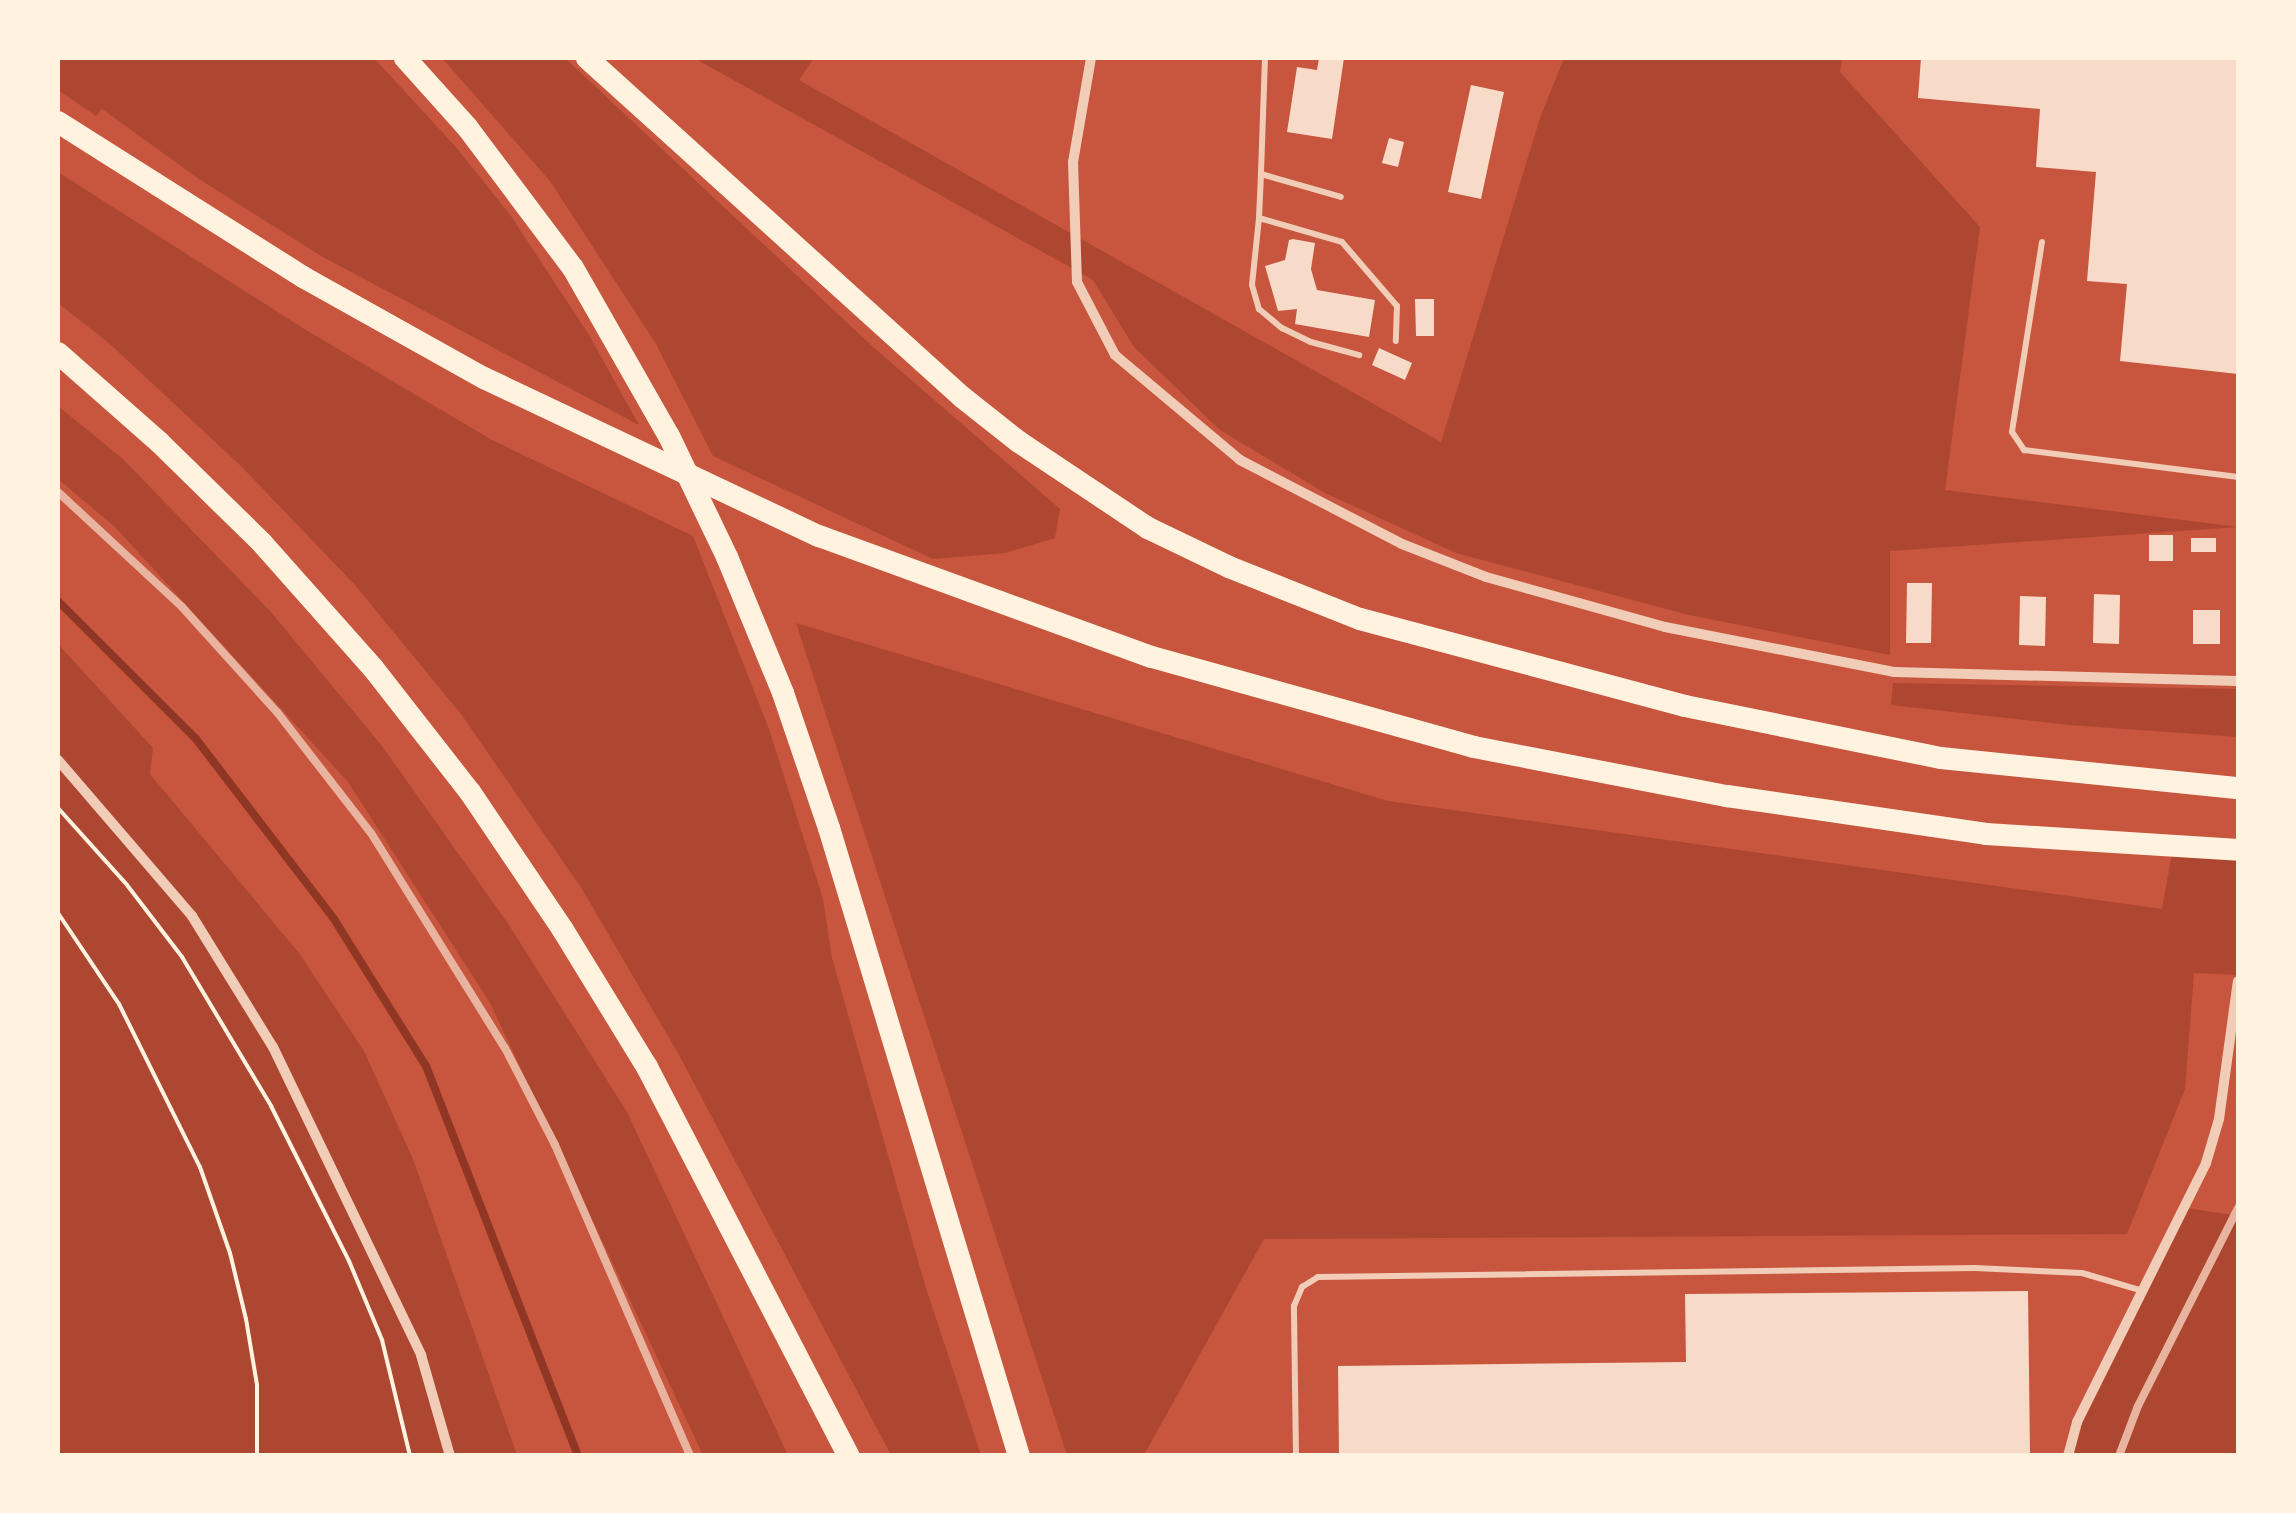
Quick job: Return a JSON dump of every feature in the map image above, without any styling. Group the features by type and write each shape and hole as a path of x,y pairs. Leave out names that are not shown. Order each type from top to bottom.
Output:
{"highway":[{"path":"405,58 477,140 573,268 669,436 727,557 776,676 824,813 1019,1456"},
{"path":"586,58 1004,431 1080,486 1148,528 1229,567 1391,628 1702,710 1941,758 2238,788"},
{"path":"58,122 303,278 484,378 820,536 1152,657 1474,747 1837,815 2095,844 2238,850"},
{"path":"58,353 159,442 262,544 373,668 470,792 590,971 646,1067 848,1456"}],"street":[{"path":"1091,58 1072,162 1076,282 1115,356 1240,460 1402,544 1486,578 1665,627 1894,672 2238,680"},
{"path":"58,760 192,916 274,1047 421,1354 450,1456"},
{"path":"2068,1456 2077,1422 2206,1162 2218,1119 2238,981"}],"lane":[{"path":"1265,58 1252,285 1259,309 1282,328 1311,342 1359,356"},
{"path":"1261,174 1341,197"},
{"path":"1258,218 1342,242 1397,306 1396,341"},
{"path":"2042,242 2012,432 2024,450 2238,477"},
{"path":"1296,1456 1294,1306 1302,1287 1318,1277 1975,1268 2082,1273 2144,1292"}],"path":[{"path":"58,808 127,885 182,957 271,1106 349,1261 382,1340 410,1456"},
{"path":"58,912 119,1004 200,1167 230,1253 246,1319 258,1385 257,1456"}],"shaded area":[{"path":"58,58 374,58 455,146 511,216 589,335 639,425 321,256 199,179 102,109 96,116 58,90"},
{"path":"442,58 565,58 872,346 1060,509 1055,538 1005,553 933,559 713,456 656,344 550,181"},
{"path":"694,58 814,58 799,80 1441,442 1540,118 1564,58 1842,58 1840,72 1980,227 1945,490 2238,527 1890,551 1890,655 1689,615 1456,553 1325,493 1220,430 1134,347 1093,280"},
{"path":"58,172 306,330 492,440 693,536 769,729 823,899 832,958 925,1285 981,1455 891,1455 679,1055 582,889 461,714 354,584 242,467 110,344 58,303"},
{"path":"58,406 123,459 271,612 382,746 509,925 627,1112 788,1455 703,1455 490,1003 348,782 115,527 58,479"},
{"path":"796,623 1388,801 2162,909 2173,848 2238,850 2238,975 2194,973 2185,1089 2127,1234 1264,1239 1144,1455 1067,1455"},
{"path":"58,644 153,748 150,774 299,953 364,1051 413,1159 517,1455 58,1455"},
{"path":"1893,683 2238,689 2238,737 2069,725 1891,705"},
{"path":"2187,1208 2238,1216 2238,1455 2068,1456 2077,1422"}],"building":[{"path":"1319,58 1344,58 1332,139 1287,132 1297,67 1317,70"},
{"path":"1921,58 2238,58 2238,374 2120,361 2127,284 2087,281 2096,172 2036,167 2040,109 1918,98"},
{"path":"1471,85 1504,92 1481,199 1448,192"},
{"path":"1389,138 1404,142 1398,167 1382,163"},
{"path":"1289,240 1315,243 1311,269 1317,290 1375,300 1369,337 1295,324 1297,309 1278,311 1265,266 1285,260"},
{"path":"1415,299 1434,299 1434,336 1416,336"},
{"path":"1379,348 1412,363 1405,380 1372,365"},
{"path":"2149,535 2173,535 2173,561 2149,561"},
{"path":"2191,538 2216,538 2216,552 2191,552"},
{"path":"1907,583 1932,583 1931,643 1906,643"},
{"path":"2094,594 2120,595 2119,644 2093,643"},
{"path":"2020,596 2046,597 2045,646 2019,645"},
{"path":"2193,610 2220,610 2220,644 2193,644"},
{"path":"2028,1291 2030,1453 1339,1456 1338,1366 1686,1362 1685,1294"}],"waterway":[{"path":"58,601 196,739 334,919 426,1066 578,1456"}],"railway":[{"path":"58,492 182,607 277,712 371,833 505,1048 555,1145 690,1456"},
{"path":"2119,1456 2138,1406 2238,1208"}]}
